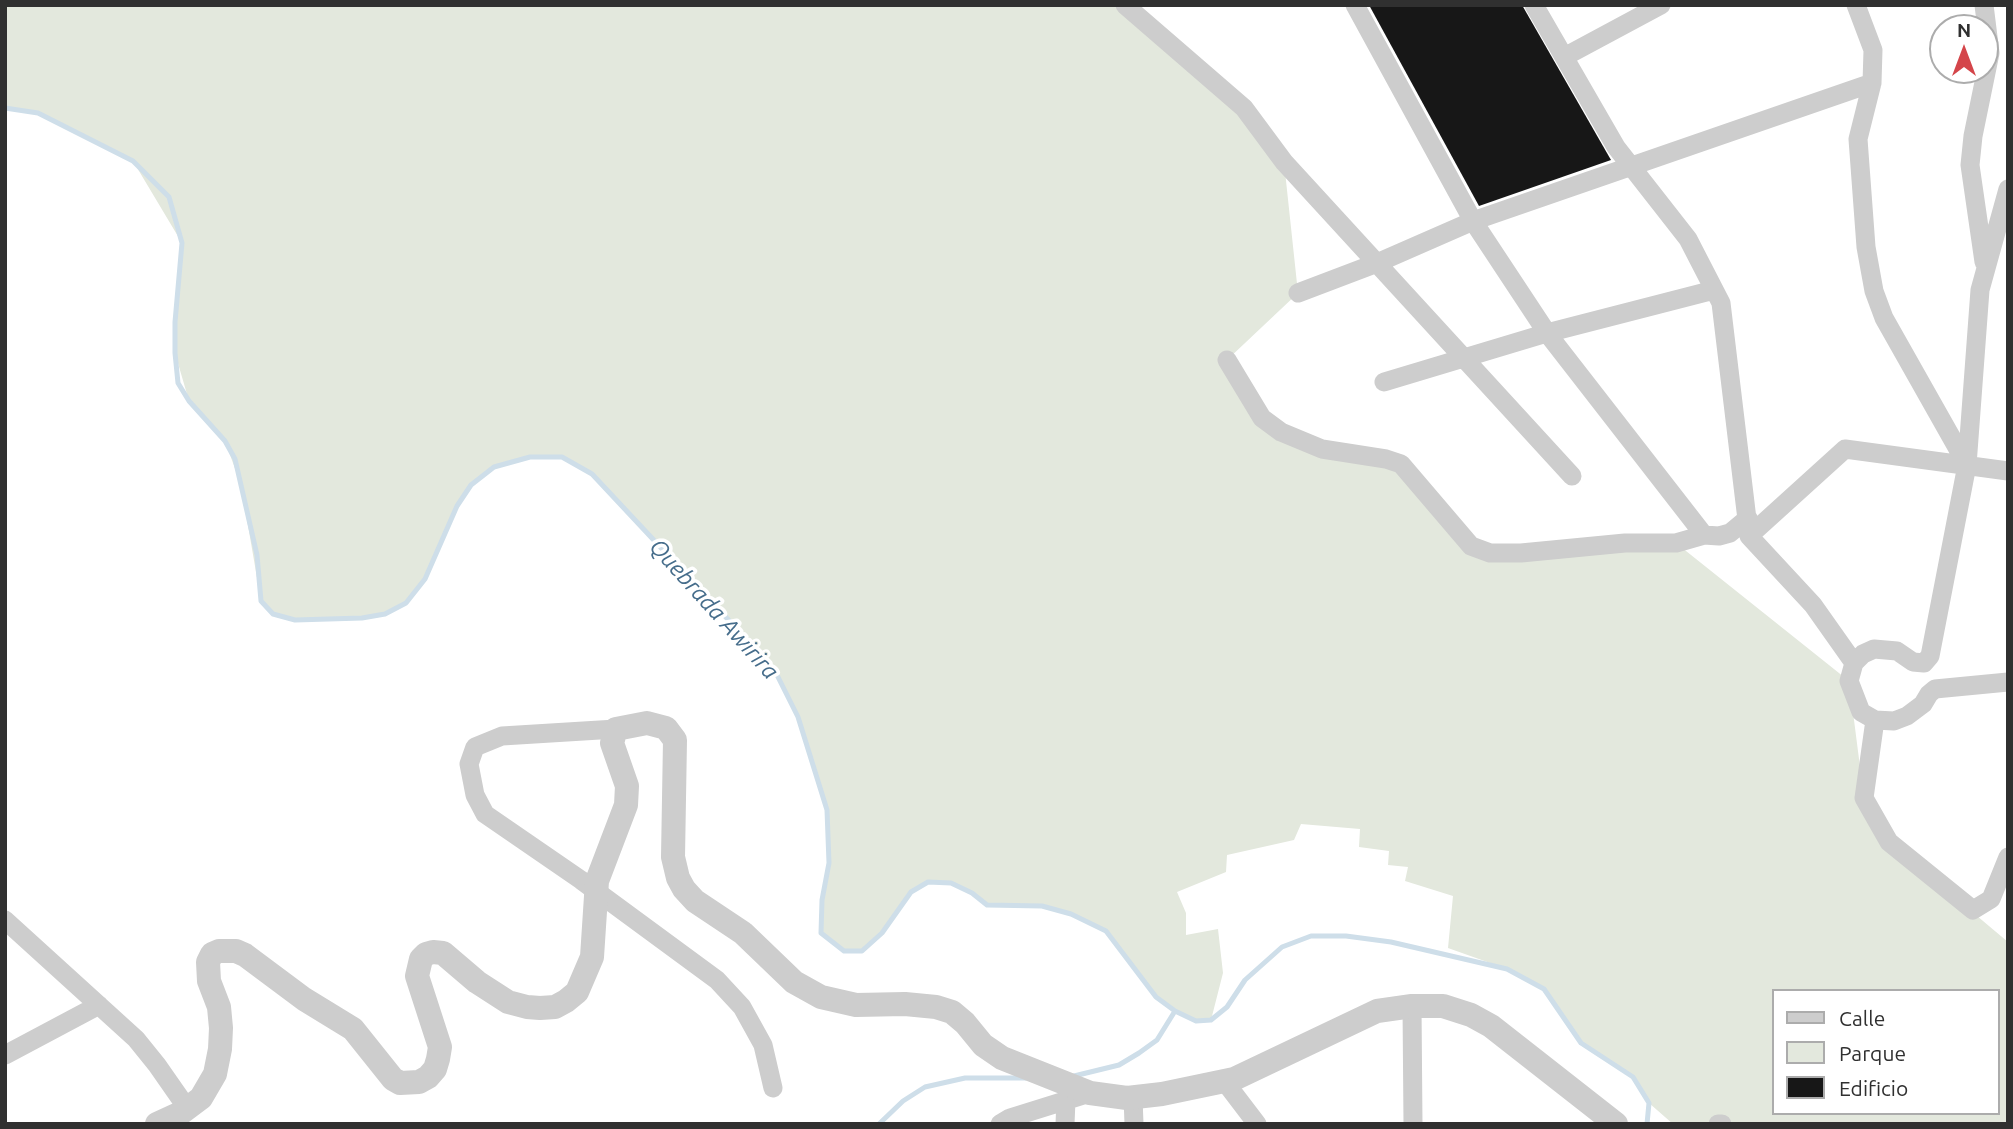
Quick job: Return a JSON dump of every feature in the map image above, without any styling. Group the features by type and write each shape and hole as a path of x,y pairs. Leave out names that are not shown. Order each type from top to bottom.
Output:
{"street":[{"path":"1125,5 1244,108 1284,162 1572,476"},
{"path":"1355,5 1472,221 1547,332 1704,535"},
{"path":"1535,5 1616,147 1688,239 1721,303 1749,527 1813,605 1854,663"},
{"path":"1564,57 1661,5"},
{"path":"1856,5 1873,50 1872,83 1857,139 1866,247 1874,291 1884,318 1967,465"},
{"path":"1984,5 1990,53 1973,136 1970,165 1985,270"},
{"path":"1298,293 1377,263 1472,221 1872,83"},
{"path":"2008,189 1980,290 1967,465 1930,656 1924,663 1913,662 1897,651 1874,649 1863,654 1854,663 1849,681 1861,712 1875,720 1894,721 1908,716 1923,704 1935,689 2008,682"},
{"path":"1384,382 1547,332 1714,290"},
{"path":"1227,360 1262,418 1281,432 1321,449 1386,458 1401,464 1471,546 1490,553 1521,553 1625,542 1676,542 1704,535 1720,537 1749,527 1845,449 2008,471"},
{"path":"1875,720 1864,798 1889,842 1973,910 1992,899 2008,858"},
{"path":"773,1088 763,1045 742,1007 717,980 485,814 475,794 469,764 475,747 502,736 659,724 672,734 675,740 673,857 678,878 695,901 743,933 794,982 821,997 856,1005 921,1004 952,1012 983,1045 1002,1058 1090,1093 1108,1097 1133,1097 1225,1082 1377,1011 1412,1006 1443,1006 1471,1015 1491,1026 1616,1124"},
{"path":"157,1124 201,1098 215,1074 220,1049 219,1007 208,970 212,954 227,950 245,955 303,999 354,1029 393,1079 400,1083 409,1084 428,1077 435,1069 440,1046 417,976 421,959 433,952 443,953 477,982 508,1002 527,1007 555,1007 566,1002 577,992 592,957 597,881 626,805 627,786 612,743 616,729"},
{"path":"5,920 136,1039 187,1108"},
{"path":"5,1055 99,1005"},
{"path":"1412,1006 1413,1124"},
{"path":"1225,1082 1257,1124"},
{"path":"1000,1124 1010,1118 1090,1093"},
{"path":"1133,1097 1134,1124"},
{"path":"1065,1124 1066,1100"}],"green space":[{"path":"5,5 1125,5 1244,108 1284,162 1298,293 1227,360 1281,432 1386,459 1471,546 1676,543 1849,681 1864,798 1889,842 2008,942 2008,1124 1673,1124 1649,1103 1633,1077 1581,1043 1543,989 1507,969 1448,948 1453,896 1405,881 1408,867 1388,865 1389,851 1359,847 1360,829 1301,824 1294,840 1227,855 1226,872 1177,892 1186,913 1186,935 1218,929 1223,973 1211,1020 1196,1021 1175,1011 1156,997 1106,931 1071,914 1042,906 987,905 972,893 951,883 928,882 911,892 882,933 862,951 844,951 821,933 822,900 829,863 827,810 798,717 776,673 591,474 562,457 530,457 494,467 471,485 457,506 425,579 406,603 385,614 362,618 295,620 273,614 261,601 241,485 225,441 189,401 175,353 182,243 133,161 38,113 5,108"}],"building":[{"path":"1369,5 1522,5 1611,160 1479,206"}],"waterway":[{"name":"Quebrada Awirira","path":"5,108 38,113 133,161 169,197 182,243 175,322 178,383 189,401 225,441 235,459 257,555 261,601 273,614 295,620 362,618 385,614 406,603 425,579 457,506 471,485 494,467 530,457 562,457 592,474 776,673 798,717 827,810 829,863 822,900 821,933 844,951 862,951 882,933 911,892 928,882 951,883 972,893 987,905 1042,906 1071,914 1106,931 1156,997 1175,1011 1196,1021 1211,1020 1227,1007 1245,980 1282,947 1311,936 1346,936 1391,942 1507,969 1544,989 1581,1043 1633,1077 1649,1103 1647,1124"},
{"path":"1074,1076 1119,1065 1139,1053 1157,1040 1175,1011"},
{"path":"879,1124 903,1101 925,1087 965,1078 1026,1078"}]}
